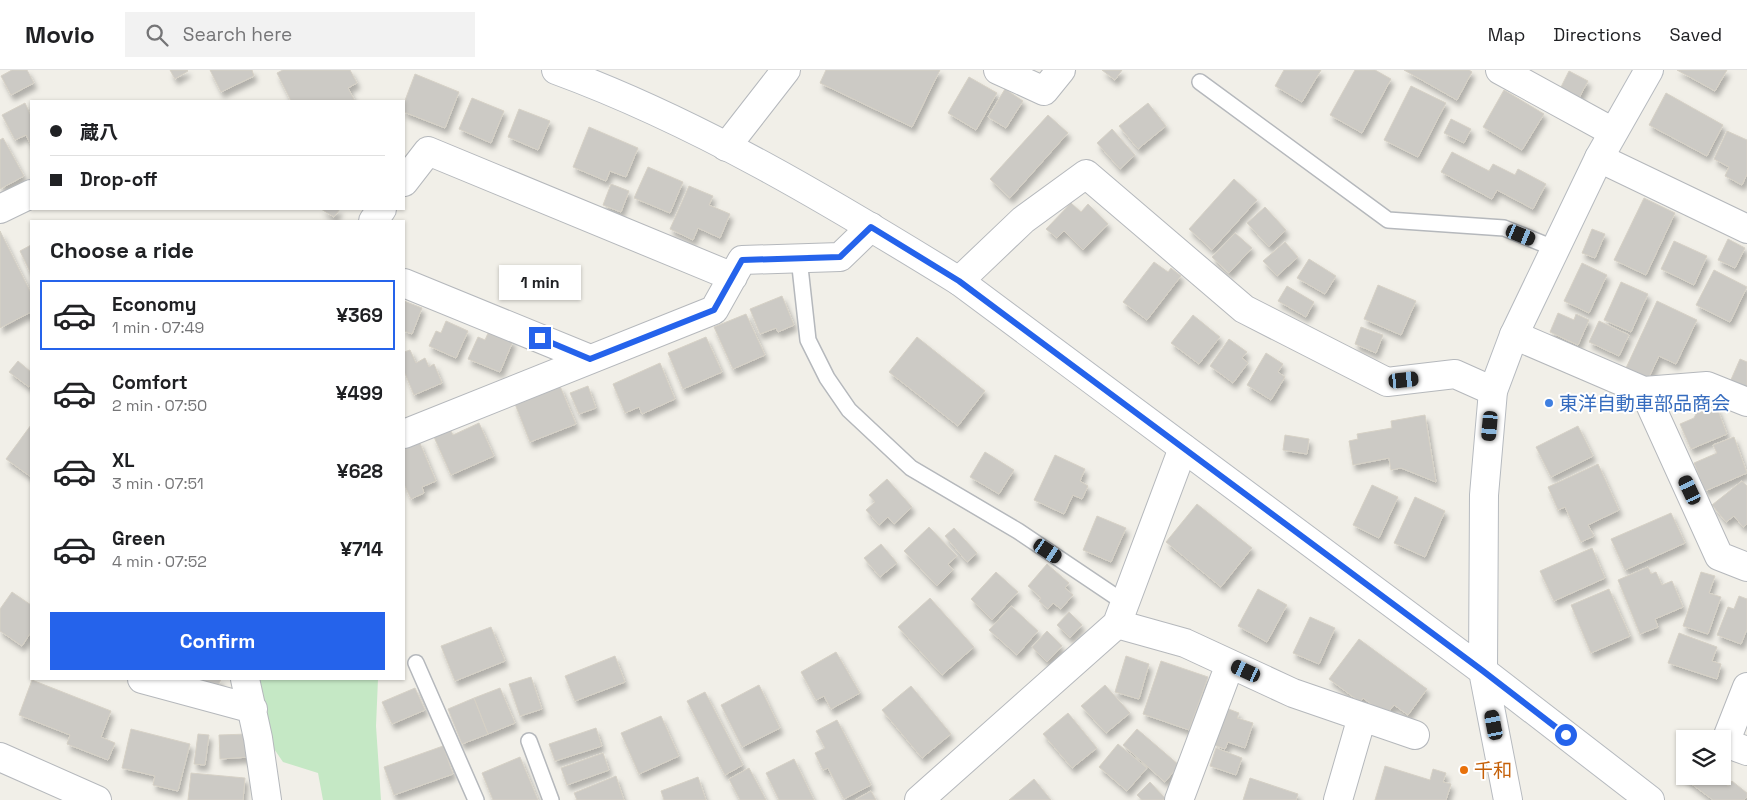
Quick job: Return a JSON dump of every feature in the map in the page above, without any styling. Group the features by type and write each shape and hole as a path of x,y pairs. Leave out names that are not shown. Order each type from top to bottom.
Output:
{"street":[{"path":"556,70 605,88 726,147 871,227 959,281 1483,671 1650,800"},
{"path":"726,147 786,70"},
{"path":"998,70 1044,91 1061,70"},
{"path":"1500,70 1613,132"},
{"path":"1508,800 1483,671 1484,495 1493,391 1514,335 1599,158 1649,70"},
{"path":"405,181 428,151 733,277"},
{"path":"1599,158 1747,228"},
{"path":"959,281 1023,220 1086,174 1244,309 1386,382 1455,374 1493,391"},
{"path":"0,209 30,194"},
{"path":"405,434 714,310 742,260 840,257 871,227"},
{"path":"405,283 590,359"},
{"path":"1514,335 1644,391 1708,386 1747,402"},
{"path":"1644,391 1719,556 1747,567"},
{"path":"919,800 1121,614 1183,448"},
{"path":"1121,614 1293,693 1415,735"},
{"path":"1179,800 1230,664"},
{"path":"146,680 253,709"},
{"path":"245,680 253,709 267,800"},
{"path":"1747,688 1725,743 1747,751"},
{"path":"1338,800 1362,717"},
{"path":"0,757 97,800"}],"lane":[{"path":"1200,82 1388,220 1504,228 1556,249"},
{"path":"799,258 808,340 827,378 849,410 911,468 1018,531 1121,614"},
{"path":"416,663 476,800"},
{"path":"529,741 551,800"}],"green space":[{"path":"255,680 378,680 376,726 381,800 323,800 318,773 283,762 268,740"}],"building":[{"path":"12,70 27,70 34,83 11,95 1,76"},
{"path":"170,70 187,70 188,71 175,79"},
{"path":"210,70 252,70 254,76 221,92"},
{"path":"283,70 350,70 357,83 348,88 354,100 290,100 277,73"},
{"path":"826,70 940,70 912,127 820,83"},
{"path":"1102,70 1122,70 1115,80"},
{"path":"1284,70 1321,70 1302,102 1275,86"},
{"path":"1355,70 1375,70 1391,79 1362,133 1330,115"},
{"path":"1404,70 1469,70 1472,72 1457,100"},
{"path":"1677,70 1727,70 1715,91"},
{"path":"1569,71 1588,81 1579,98 1560,89"},
{"path":"415,74 459,92 445,128 405,112 405,100"},
{"path":"969,77 997,93 976,130 948,113"},
{"path":"1411,86 1446,103 1418,157 1384,140"},
{"path":"1005,89 1023,101 1006,128 988,117"},
{"path":"1504,90 1544,114 1522,150 1483,127"},
{"path":"1666,93 1723,125 1707,156 1649,125"},
{"path":"472,98 504,111 491,143 459,129"},
{"path":"25,103 30,114 30,143 26,135 15,140 2,115"},
{"path":"1148,103 1166,126 1138,149 1119,126"},
{"path":"519,109 550,121 538,150 508,137"},
{"path":"1048,115 1068,133 1010,198 990,179"},
{"path":"1451,119 1471,129 1464,143 1444,133"},
{"path":"589,127 638,148 626,177 610,171 606,181 573,167"},
{"path":"1112,129 1135,155 1120,169 1097,143"},
{"path":"1727,131 1747,140 1747,174 1742,185 1725,176 1729,167 1714,159"},
{"path":"3,138 24,176 0,189 0,140"},
{"path":"1452,152 1489,171 1493,164 1515,175 1518,169 1546,184 1533,209 1497,190 1492,199 1441,172"},
{"path":"648,167 683,182 670,213 634,198"},
{"path":"1234,179 1257,200 1212,250 1189,229"},
{"path":"611,184 629,191 621,212 603,205"},
{"path":"689,186 713,196 709,205 730,214 720,238 698,228 693,240 670,229"},
{"path":"1644,198 1675,213 1646,275 1614,260"},
{"path":"1071,203 1081,212 1088,204 1108,224 1083,250 1064,231 1057,238 1046,229"},
{"path":"1265,207 1286,230 1269,247 1247,223"},
{"path":"323,210 339,210 334,217"},
{"path":"1592,229 1605,234 1595,258 1582,253"},
{"path":"0,231 30,291 30,313 0,328"},
{"path":"1235,233 1252,248 1229,273 1212,257"},
{"path":"1728,239 1745,248 1735,268 1718,260"},
{"path":"1674,241 1707,256 1694,285 1661,269"},
{"path":"1285,242 1298,257 1277,276 1263,261"},
{"path":"30,246 30,272 20,251"},
{"path":"1309,259 1336,276 1325,294 1297,278"},
{"path":"1154,262 1168,272 1171,268 1181,276 1147,320 1123,302"},
{"path":"1582,263 1607,275 1589,313 1564,301"},
{"path":"1714,270 1747,287 1730,322 1696,305"},
{"path":"1621,282 1648,294 1631,332 1604,320"},
{"path":"1378,285 1416,301 1401,335 1364,319"},
{"path":"1287,286 1314,302 1306,317 1278,301"},
{"path":"782,296 794,325 778,332 776,328 760,334 750,309"},
{"path":"405,301 422,308 412,334 405,331"},
{"path":"1657,301 1697,320 1676,364 1659,356 1648,379 1626,368"},
{"path":"1558,313 1574,320 1576,314 1589,320 1578,345 1550,332"},
{"path":"746,314 765,355 733,369 714,327"},
{"path":"1193,315 1220,337 1199,364 1171,343"},
{"path":"446,321 468,331 456,358 429,346 436,331 441,333"},
{"path":"1599,321 1629,335 1619,356 1589,342"},
{"path":"1361,327 1383,335 1376,353 1355,344"},
{"path":"489,331 513,341 500,372 468,359 478,337 485,340"},
{"path":"706,337 722,372 683,389 668,353"},
{"path":"917,337 985,391 958,426 889,372"},
{"path":"1229,339 1247,352 1242,358 1248,363 1233,383 1210,366"},
{"path":"410,350 416,363 425,358 429,367 434,364 442,383 414,395 405,373 405,352"},
{"path":"1266,353 1283,364 1278,372 1285,377 1271,400 1247,385"},
{"path":"1740,359 1747,362 1747,389 1730,382"},
{"path":"18,361 30,371 29,387 9,372"},
{"path":"660,363 675,399 642,414 639,407 625,413 613,384"},
{"path":"560,386 576,424 530,442 515,404"},
{"path":"588,386 596,408 579,414 570,393"},
{"path":"1701,404 1717,408 1727,434 1691,449 1680,424 1694,418"},
{"path":"1425,415 1436,482 1401,468 1391,470 1389,458 1353,465 1349,441 1358,439 1357,434 1392,428 1391,421"},
{"path":"479,423 494,456 451,475 434,437 450,429 453,435"},
{"path":"30,426 30,476 6,459"},
{"path":"1578,426 1593,456 1551,477 1536,447"},
{"path":"1285,435 1309,439 1307,454 1283,450"},
{"path":"1734,437 1747,473 1705,491 1694,463 1717,453 1713,445"},
{"path":"419,441 436,481 422,487 424,493 411,499 405,486 405,447"},
{"path":"985,452 1014,470 999,494 970,477"},
{"path":"1055,455 1085,469 1080,481 1088,486 1082,499 1073,495 1064,514 1034,500"},
{"path":"1598,464 1619,510 1588,525 1594,536 1581,542 1565,507 1558,510 1548,487"},
{"path":"887,479 912,507 894,524 888,517 879,525 866,510 875,502 869,495"},
{"path":"1742,481 1747,486 1747,524 1743,527 1734,516 1726,522 1712,505"},
{"path":"1372,485 1398,497 1379,538 1353,525"},
{"path":"1415,497 1445,511 1425,557 1394,543"},
{"path":"1197,504 1252,548 1221,587 1166,542"},
{"path":"1671,513 1685,543 1625,570 1611,539"},
{"path":"1097,516 1126,528 1111,562 1083,550"},
{"path":"929,527 957,556 948,564 953,570 937,586 904,551"},
{"path":"954,528 977,553 967,562 945,536"},
{"path":"881,544 897,563 880,577 864,558"},
{"path":"1592,548 1605,578 1554,601 1540,571"},
{"path":"1047,564 1069,583 1065,588 1073,595 1061,609 1053,603 1048,609 1039,601 1041,598 1028,586"},
{"path":"1648,567 1651,574 1656,572 1662,585 1672,581 1683,607 1655,619 1658,627 1640,634 1618,580"},
{"path":"996,572 1018,592 992,620 971,599"},
{"path":"1701,572 1715,576 1709,593 1721,597 1708,634 1683,626"},
{"path":"1258,589 1287,605 1267,642 1238,626"},
{"path":"1609,589 1630,636 1591,653 1571,605"},
{"path":"12,592 30,604 30,634 22,646 0,631 0,609"},
{"path":"1739,596 1747,599 1747,629 1741,644 1717,635 1728,607 1734,609"},
{"path":"930,598 974,647 942,675 898,627"},
{"path":"1011,606 1038,631 1017,655 989,630"},
{"path":"1069,612 1082,625 1070,638 1057,625"},
{"path":"1310,617 1335,628 1319,664 1293,653"},
{"path":"491,627 505,661 455,681 441,646"},
{"path":"1047,631 1062,646 1047,662 1032,647"},
{"path":"1679,633 1717,647 1712,661 1721,664 1717,679 1668,663"},
{"path":"1359,639 1427,689 1408,715 1394,705 1386,715 1363,698 1360,702 1329,679"},
{"path":"836,652 860,693 831,709 824,696 816,700 801,672"},
{"path":"615,656 625,682 575,701 565,676"},
{"path":"1126,656 1149,664 1139,699 1115,692"},
{"path":"1161,661 1208,677 1189,730 1143,714"},
{"path":"531,677 542,709 520,716 509,684"},
{"path":"32,680 111,711 101,737 115,743 108,760 67,744 70,735 19,715"},
{"path":"181,680 221,680 215,694"},
{"path":"759,685 780,728 742,747 721,705"},
{"path":"1105,685 1130,713 1106,733 1081,706"},
{"path":"911,686 951,734 922,758 882,710"},
{"path":"415,688 425,710 392,724 382,702"},
{"path":"500,688 515,723 488,734 474,698"},
{"path":"705,692 743,765 725,775 687,701"},
{"path":"474,698 488,734 462,744 448,709"},
{"path":"1226,708 1239,713 1237,718 1253,723 1245,748 1228,742 1225,749 1214,745"},
{"path":"1068,713 1097,748 1072,768 1043,734"},
{"path":"661,716 679,756 639,774 621,733"},
{"path":"837,720 871,785 844,799 828,768 823,770 815,753 825,748 816,731"},
{"path":"596,728 602,746 555,761 549,744"},
{"path":"131,729 190,744 178,791 153,785 155,776 122,768"},
{"path":"1137,729 1179,765 1165,782 1123,745"},
{"path":"198,734 209,735 205,765 194,764"},
{"path":"248,734 249,757 220,759 219,735"},
{"path":"1118,744 1147,768 1127,791 1099,767"},
{"path":"443,746 453,774 394,795 384,767"},
{"path":"1216,748 1242,758 1236,775 1210,766"},
{"path":"603,753 609,770 567,785 561,768"},
{"path":"520,757 538,800 493,800 482,773"},
{"path":"794,759 814,800 779,800 766,773"},
{"path":"1385,766 1430,780 1433,769 1446,773 1443,782 1451,784 1446,800 1375,800"},
{"path":"749,768 766,800 740,800 729,779"},
{"path":"191,773 245,778 243,800 188,800"},
{"path":"616,776 624,800 577,800 574,793"},
{"path":"698,777 706,800 664,800 661,791"},
{"path":"1250,778 1298,794 1296,800 1243,800"},
{"path":"1034,779 1051,800 1009,800"},
{"path":"1732,781 1747,793 1747,797 1744,800 1713,800 1693,785 1728,786 1731,785"},
{"path":"1150,782 1165,798 1163,800 1142,800 1137,795"},
{"path":"871,791 876,800 855,800"}],"place":[{"name":"東洋自動車部品商会","path":"1549,403"},
{"name":"千和","path":"1464,770"}],"route":[{"path":"540,338 590,359 714,310 742,260 840,257 871,227 959,281 1483,671 1566,735"}]}
